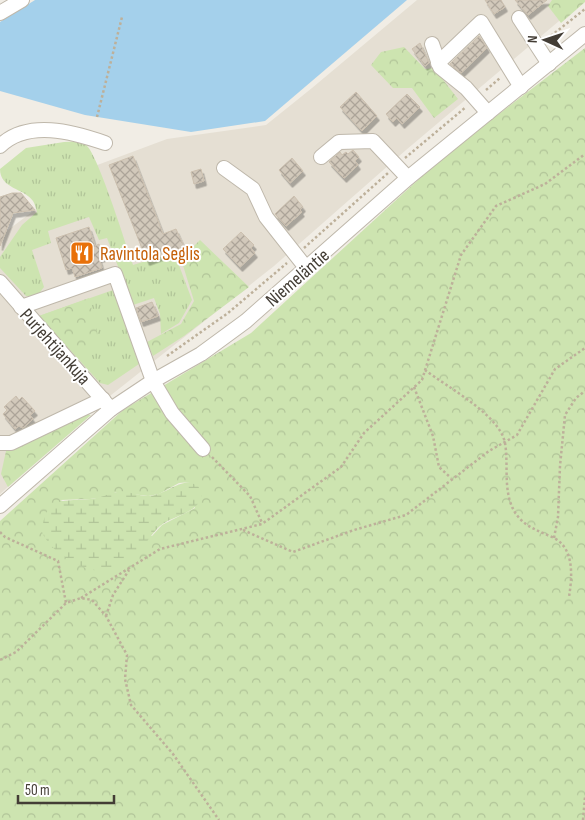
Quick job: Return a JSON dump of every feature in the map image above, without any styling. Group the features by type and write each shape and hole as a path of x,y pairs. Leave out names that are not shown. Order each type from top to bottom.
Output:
{"street":[{"path":"0,14 22,0"},
{"path":"519,18 549,64"},
{"path":"438,63 481,22 521,86"},
{"name":"Niemeläntie","path":"0,506 107,404 151,375 201,354 246,321 408,178 585,34"},
{"path":"432,44 438,63 488,113"},
{"path":"2,138 38,130 73,132 105,143"},
{"path":"321,157 338,142 373,140 408,178"},
{"path":"224,168 253,189 266,217 307,269"},
{"path":"21,307 115,274 151,375 172,413 204,449"},
{"name":"Purjehtijankuja","path":"0,282 107,404"},
{"path":"0,443 11,443 107,404"}],"path":[{"path":"538,46 585,9"},
{"path":"96,117 122,17"},
{"path":"151,375 296,255 396,165 510,69"},
{"path":"0,660 16,652 66,603 81,598 160,549 262,524 341,467 364,433 422,380 461,255 496,206 546,184 585,154"},
{"path":"243,530 293,552 354,530 406,515 452,479 517,435 541,390 555,369 585,348"},
{"path":"425,370 492,418 505,442 505,467 515,512 525,524 560,542 568,555 572,573 569,597"},
{"path":"414,387 433,436 439,467 452,479"},
{"path":"554,538 558,518 560,466 565,416 576,398 585,391"},
{"path":"204,449 250,496 262,524"},
{"path":"0,532 6,537 58,561 66,603"},
{"path":"106,616 113,595 129,569"},
{"path":"81,598 92,600 106,616 127,655 125,679 131,705 173,754 220,820"},
{"path":"583,820 585,798"}],"shaded area":[{"path":"417,0 584,0 406,150 274,266 96,407 0,494 0,236 92,167 167,139 266,125"}],"green space":[{"path":"552,0 585,0 585,2 561,23 548,6"},
{"path":"404,47 425,69 434,68 458,99 434,118 412,88 393,88 371,65 381,52"},
{"path":"585,48 585,820 0,820 0,521 123,410 251,333 443,157","holes":["190,482 195,508 162,525 152,536 60,500 106,497 116,492 148,496 159,494 179,483"]},
{"path":"64,142 81,142 91,152 104,182 133,265 174,252 192,300 179,323 161,334 160,314 154,298 133,305 107,238 99,240 89,217 48,231 51,243 32,250 44,287 37,296 26,296 0,268 0,257 22,225 37,212 34,202 29,197 4,181 0,169 26,148"},
{"path":"200,240 249,287 184,336 153,356 147,342 181,324 194,301 181,259"},
{"path":"113,290 139,364 108,385 100,383 39,316"},
{"path":"89,298 98,336 75,355 39,316"},
{"path":"81,414 91,415 8,487 1,474 6,451"},
{"path":"190,482 201,488 199,503 188,512 160,526 137,554 121,568 111,571 99,571 76,564 55,549 42,532 47,512 51,506 57,503 121,492 143,496 153,495"}],"water":[{"path":"35,0 407,0 265,121 191,132 85,115 0,91 0,22"}],"building":[{"path":"485,0 501,0 505,7 494,14"},
{"path":"515,0 547,0 528,15"},
{"path":"479,36 487,48 461,73 450,64"},
{"path":"420,43 429,63 425,66 412,49"},
{"path":"356,92 377,116 362,131 340,107"},
{"path":"407,94 420,107 402,124 397,118 393,122 386,114"},
{"path":"353,150 359,157 355,161 358,165 344,178 329,162 340,152 342,155 346,152 348,154"},
{"path":"133,156 163,234 176,229 184,247 147,261 109,165"},
{"path":"292,158 303,171 290,183 279,170"},
{"path":"201,169 204,181 194,184 191,172"},
{"path":"12,193 21,193 35,210 13,213 0,246 0,197"},
{"path":"294,196 303,207 300,210 302,212 286,226 275,214"},
{"path":"89,227 95,246 99,244 103,257 99,258 102,268 75,277 72,268 66,270 56,238"},
{"path":"241,232 254,245 251,248 255,253 240,267 223,249"},
{"path":"152,302 158,316 141,322 136,308"},
{"path":"16,396 19,400 22,397 35,411 30,415 33,419 23,428 19,426 15,429 3,414 7,410 4,407"}],"place":[{"name":"Ravintola Seglis","path":"82,253"}]}
